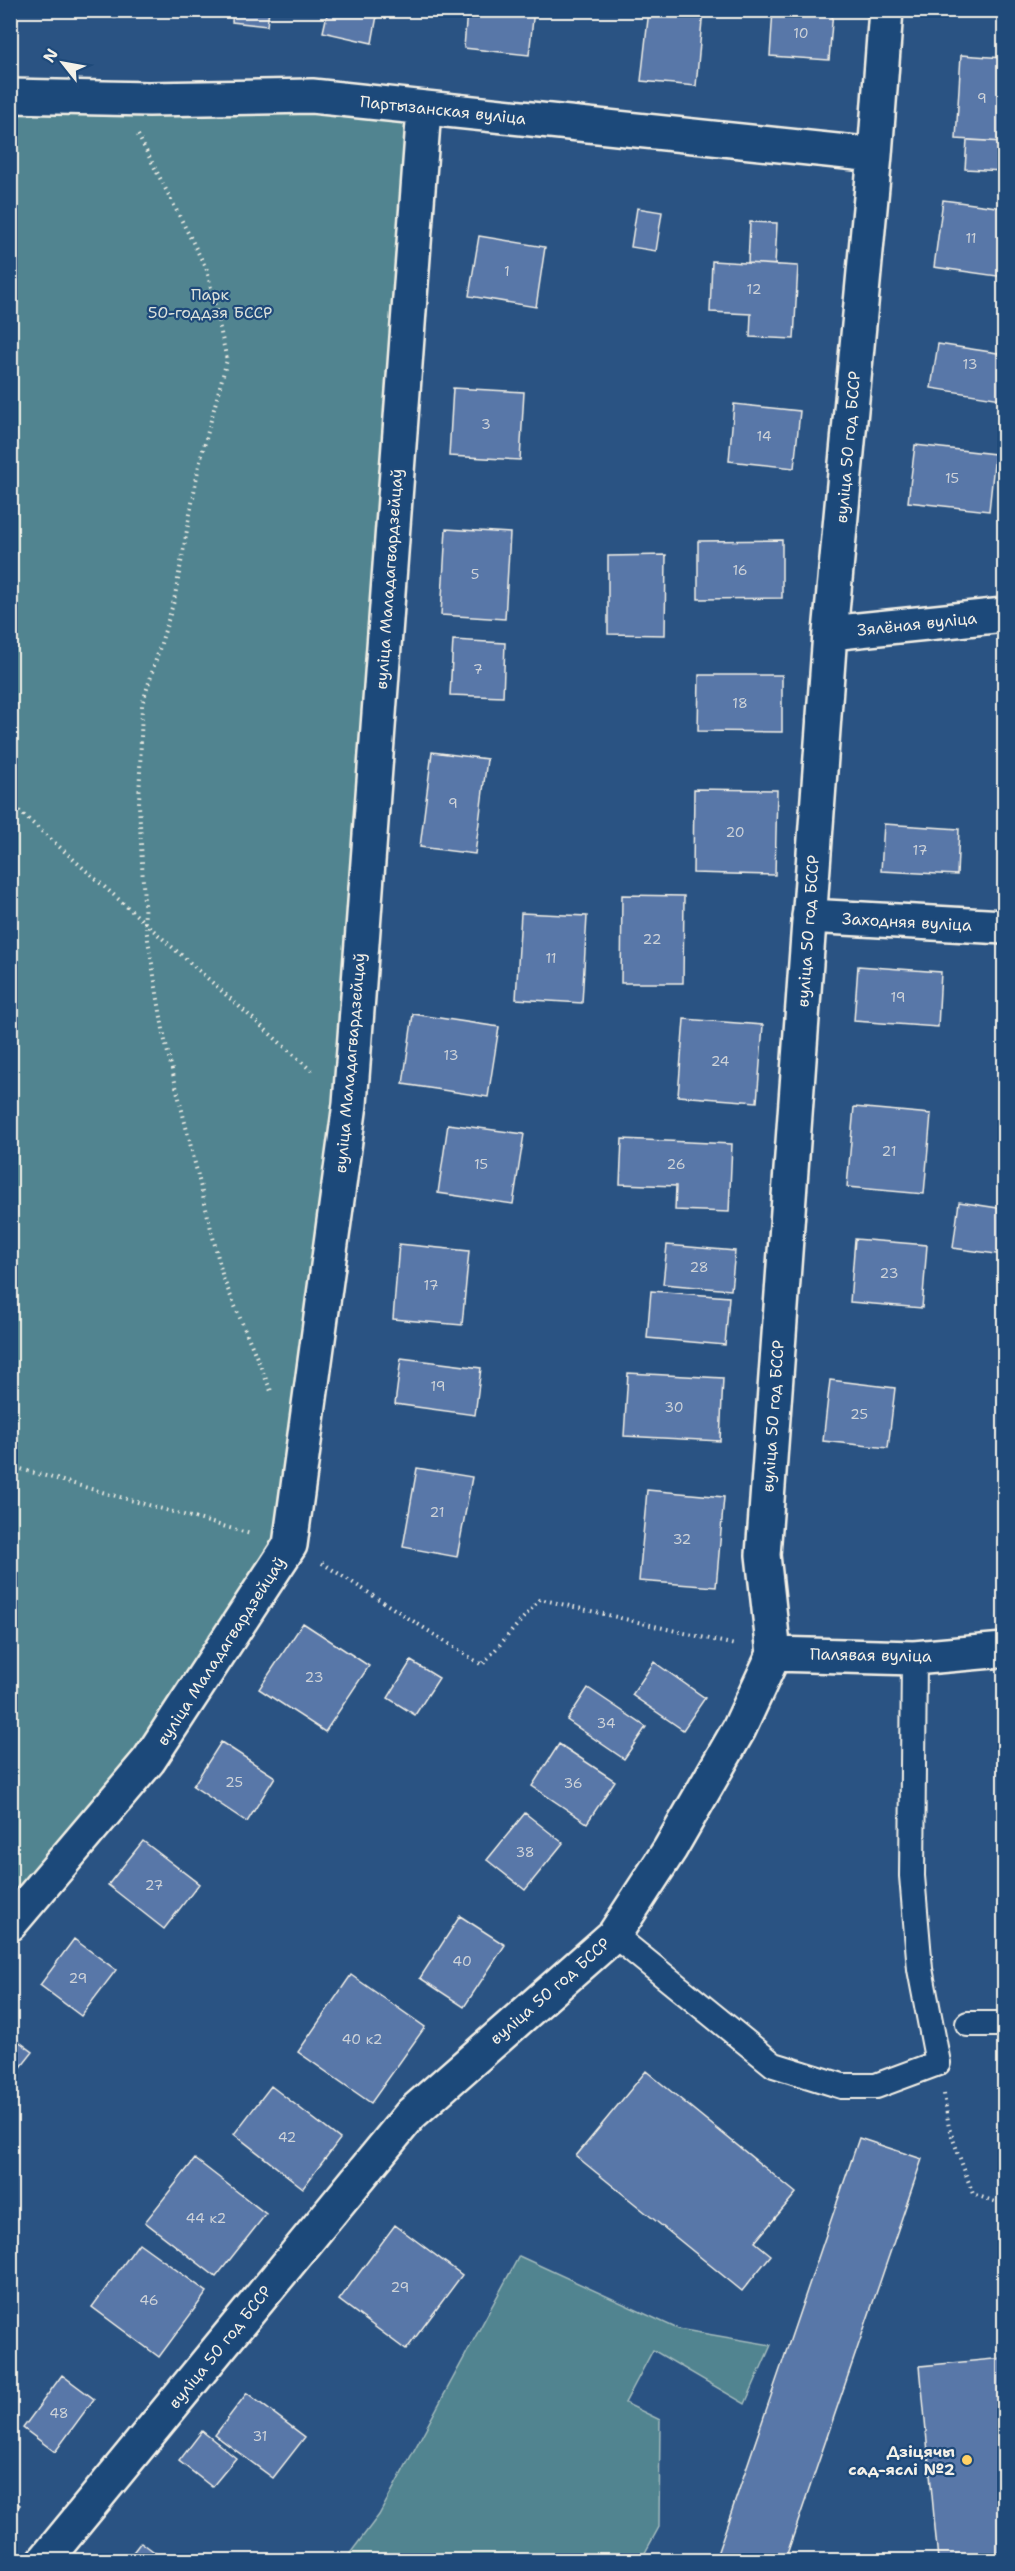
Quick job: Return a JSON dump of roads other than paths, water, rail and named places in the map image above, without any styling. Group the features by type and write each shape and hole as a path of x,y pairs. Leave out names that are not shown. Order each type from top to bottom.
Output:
{"street":[{"name":"вуліца 50 год БССР","path":"45,2560 411,2114 614,1935 670,1849 733,1739 774,1654 763,1555 830,633 875,155 886,10"},
{"name":"Партызанская вуліца","path":"10,96 119,99 312,96 875,155"},
{"name":"вуліца Маладагвардзейцаў","path":"10,1924 149,1760 290,1545 350,1104 424,109"},
{"name":"Зялёная вуліца","path":"830,633 1005,615"},
{"name":"Заходняя вуліца","path":"809,916 1005,927"},
{"name":"Палявая вуліца","path":"774,1654 914,1658 1005,1650"}],"lane":[{"path":"614,1935 774,2065 842,2086 876,2086 939,2064 920,1969 912,1876 914,1658"},
{"path":"968,2025 1005,2024"}],"place":[{"name":"Дзіцячы сад-яслі №2","path":"967,2460"}],"park label":[{"name":"Парк 50-годдзя БССР","path":"210,303"}]}
